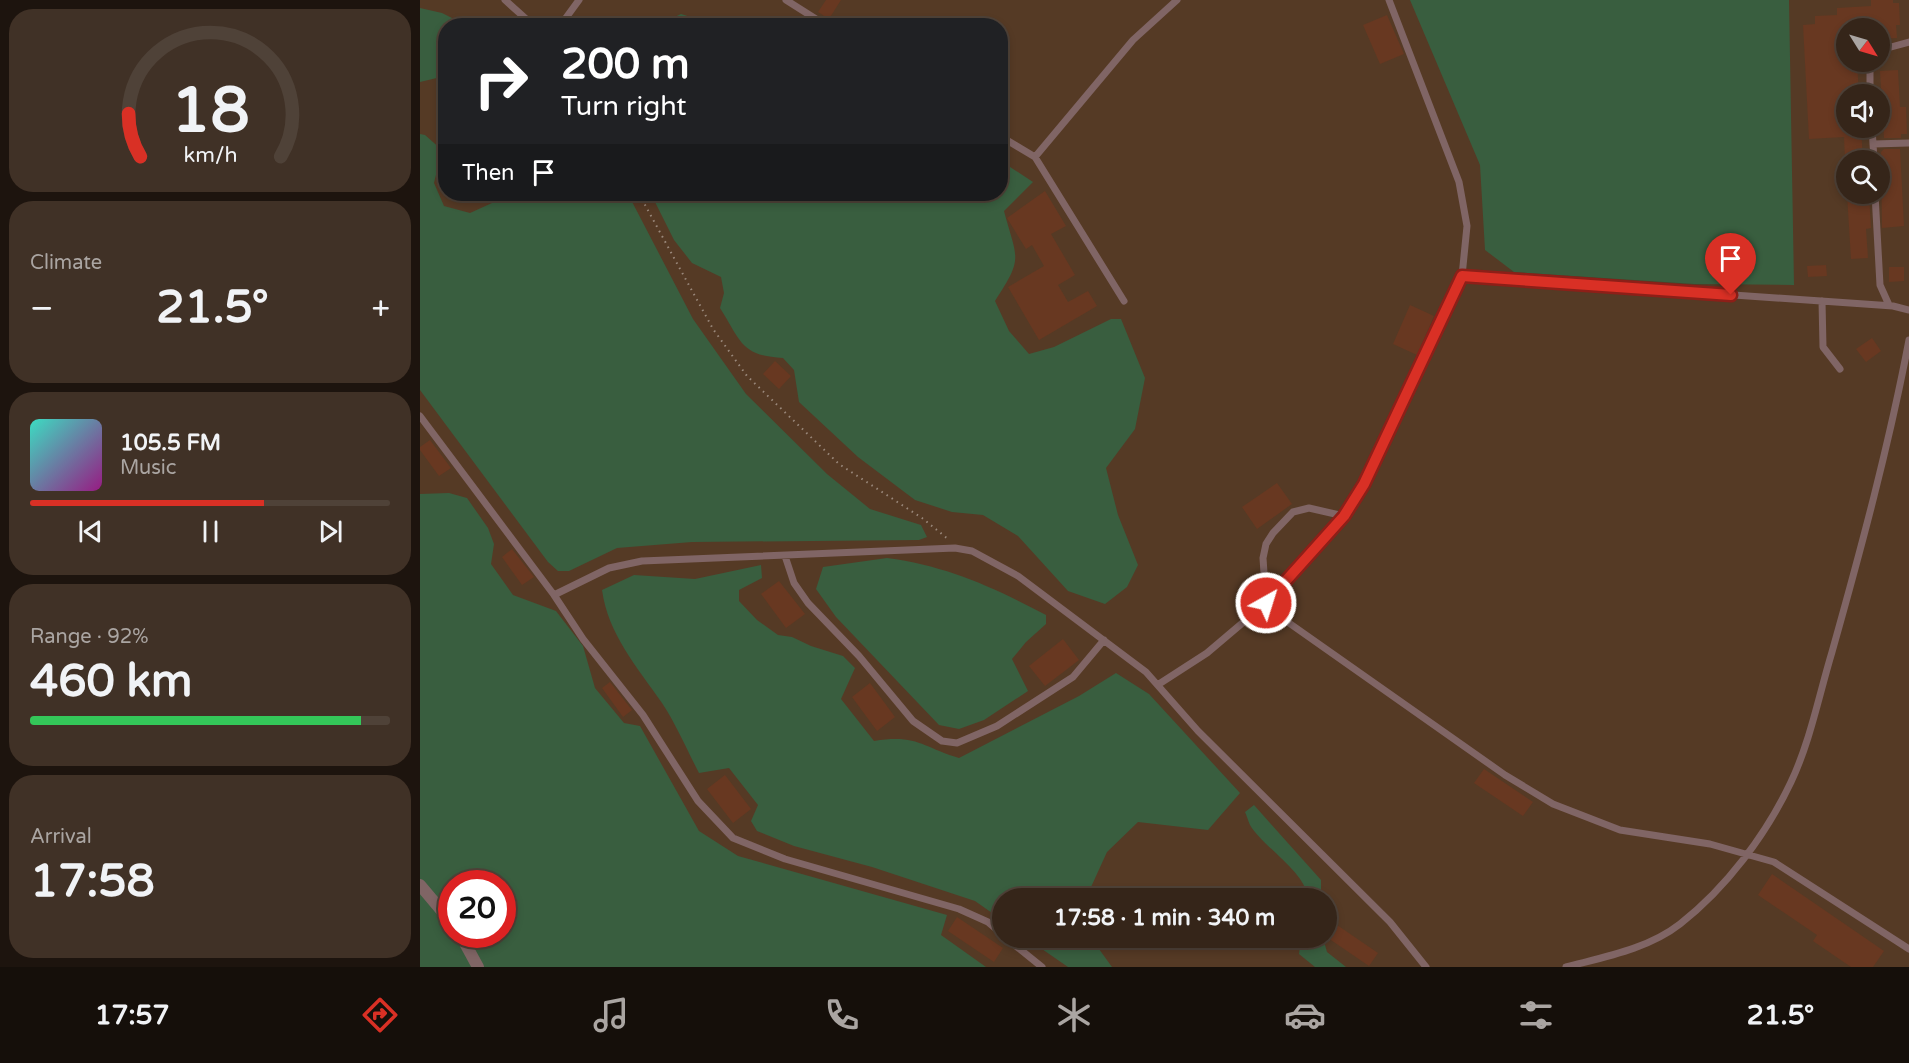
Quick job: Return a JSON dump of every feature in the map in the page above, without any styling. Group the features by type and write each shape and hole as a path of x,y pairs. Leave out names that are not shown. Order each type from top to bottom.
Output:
{"street":[{"path":"420,885 438,906"},
{"path":"468,948 478,967"}],"lane":[{"path":"505,0 525,18"},
{"path":"566,18 579,0"},
{"path":"786,0 814,18"},
{"path":"1035,157 1133,40 1177,0"},
{"path":"1159,684 1207,653 1266,603 1344,516 1377,461 1462,276 1467,226 1459,182 1389,0"},
{"path":"1890,47 1909,42"},
{"path":"1873,138 1873,150"},
{"path":"1008,141 1035,157 1124,301"},
{"path":"1873,144 1909,143"},
{"path":"1875,204 1879,276 1888,305"},
{"path":"1462,276 1888,305 1909,310"},
{"path":"1822,301 1823,347 1840,369"},
{"path":"1566,967 1658,938 1697,909 1746,854 1792,780 1809,729 1857,559 1909,340"},
{"path":"420,416 554,594 582,639 643,715 698,801 733,838 785,859 960,909 992,925"},
{"path":"1344,516 1309,508 1293,512 1266,544 1263,558 1266,603 1289,623 1505,775 1553,804 1620,830 1710,844 1774,862 1909,948"},
{"path":"554,594 623,563 955,548 972,551 1018,576 1159,684 1198,731 1390,922 1426,967"},
{"path":"784,556 794,583 808,603 859,656 913,722 942,741 957,743 997,726 1073,677 1104,640"},
{"path":"1018,948 1042,967"}],"path":[{"path":"643,201 713,329 747,376 839,464 922,519 945,536 955,548"}],"shaded area":[{"path":"420,0 1909,0 1909,967 771,967 420,497"}],"green space":[{"path":"1410,0 1789,0 1794,285 1694,284 1514,272 1485,250 1480,165"},
{"path":"420,8 452,18 438,18 438,78 420,82"},
{"path":"681,14 694,18 673,18"},
{"path":"420,134 425,135 438,146 438,166 434,183 438,192 438,201 442,201 444,206 470,213 492,203 492,201 632,201 693,319 746,394 827,474 870,509 921,525 927,537 919,540 692,542 617,548 569,571 558,571 548,562 420,390"},
{"path":"1008,166 1033,182 1004,211 1015,249 1015,258 1010,275 995,301 1009,331 1029,354 1054,347 1111,319 1121,319 1145,378 1135,429 1106,468 1118,515 1138,565 1127,587 1105,604 1068,591 1018,536 983,515 952,512 915,500 858,457 799,402 794,370 783,358 758,354 750,350 738,338 720,308 724,293 721,277 692,263 674,240 654,201 1008,201"},
{"path":"449,493 467,498 488,528 494,544 491,564 513,595 556,611 583,646 595,688 624,723 640,726 699,831 738,856 947,915 941,935 986,967 420,967 420,494"},
{"path":"887,558 950,572 1007,595 1046,615 1046,624 1026,642 1012,659 1028,691 984,720 959,729 939,725 836,617 816,589 823,567"},
{"path":"761,565 762,578 739,590 739,601 757,620 778,635 792,637 811,646 843,656 855,668 841,699 874,741 910,740 959,758 1079,696 1116,673 1149,694 1240,793 1208,830 1138,822 1107,852 1091,888 992,888 992,913 975,901 872,867 794,846 757,831 751,821 758,805 729,768 699,773 677,728 625,650 610,621 602,590 634,575 695,579"},
{"path":"1254,805 1321,880 1321,888 1305,888 1293,870 1256,833 1245,812"},
{"path":"1040,948 1098,948 1112,967 1068,967"},
{"path":"1300,948 1326,948 1327,952 1346,967 1315,967 1299,954"}],"building":[{"path":"826,0 841,0 830,18 818,12"},
{"path":"1871,0 1893,0 1893,3 1899,3 1900,25 1896,25 1897,38 1890,38 1890,18 1836,18 1836,72 1858,72 1858,84 1836,84 1836,137 1809,139 1803,25 1815,24 1815,16 1837,15 1837,8 1871,6"},
{"path":"1387,15 1404,54 1380,64 1363,25"},
{"path":"1898,70 1900,107 1906,107 1907,134 1901,134 1901,138 1890,138 1890,84 1881,84 1880,72"},
{"path":"1844,138 1862,138 1862,150 1845,150"},
{"path":"1900,149 1904,226 1882,228 1882,204 1890,204 1890,150 1883,150"},
{"path":"1045,191 1066,226 1051,234 1075,275 1058,285 1068,302 1088,291 1097,306 1039,340 1008,287 1044,266 1032,245 1026,249 1007,218"},
{"path":"1848,204 1870,204 1871,228 1866,229 1868,258 1851,259"},
{"path":"1826,265 1827,276 1808,277 1807,266"},
{"path":"1889,267 1904,267 1904,281 1889,282"},
{"path":"1410,305 1434,316 1417,355 1393,344"},
{"path":"1872,338 1881,351 1866,362 1856,349"},
{"path":"775,361 791,376 779,389 763,374"},
{"path":"430,440 451,468 439,476 420,450 420,447"},
{"path":"1277,483 1292,504 1257,529 1242,507"},
{"path":"512,549 534,577 522,585 502,557"},
{"path":"779,581 805,614 786,628 761,594"},
{"path":"1063,639 1079,660 1045,686 1029,666"},
{"path":"610,682 632,710 623,717 602,688"},
{"path":"870,683 895,717 877,731 852,697"},
{"path":"1484,769 1533,802 1523,816 1474,783"},
{"path":"725,775 751,809 733,823 707,789"},
{"path":"1772,874 1884,951 1873,967 1851,967 1813,941 1817,935 1758,895"},
{"path":"957,917 992,941 992,948 1003,948 994,962 948,931"},
{"path":"1337,925 1378,953 1369,966 1337,944"}],"route":[{"path":"1266,603 1272,593 1344,516 1364,484 1377,461 1462,276 1731,295"}]}
